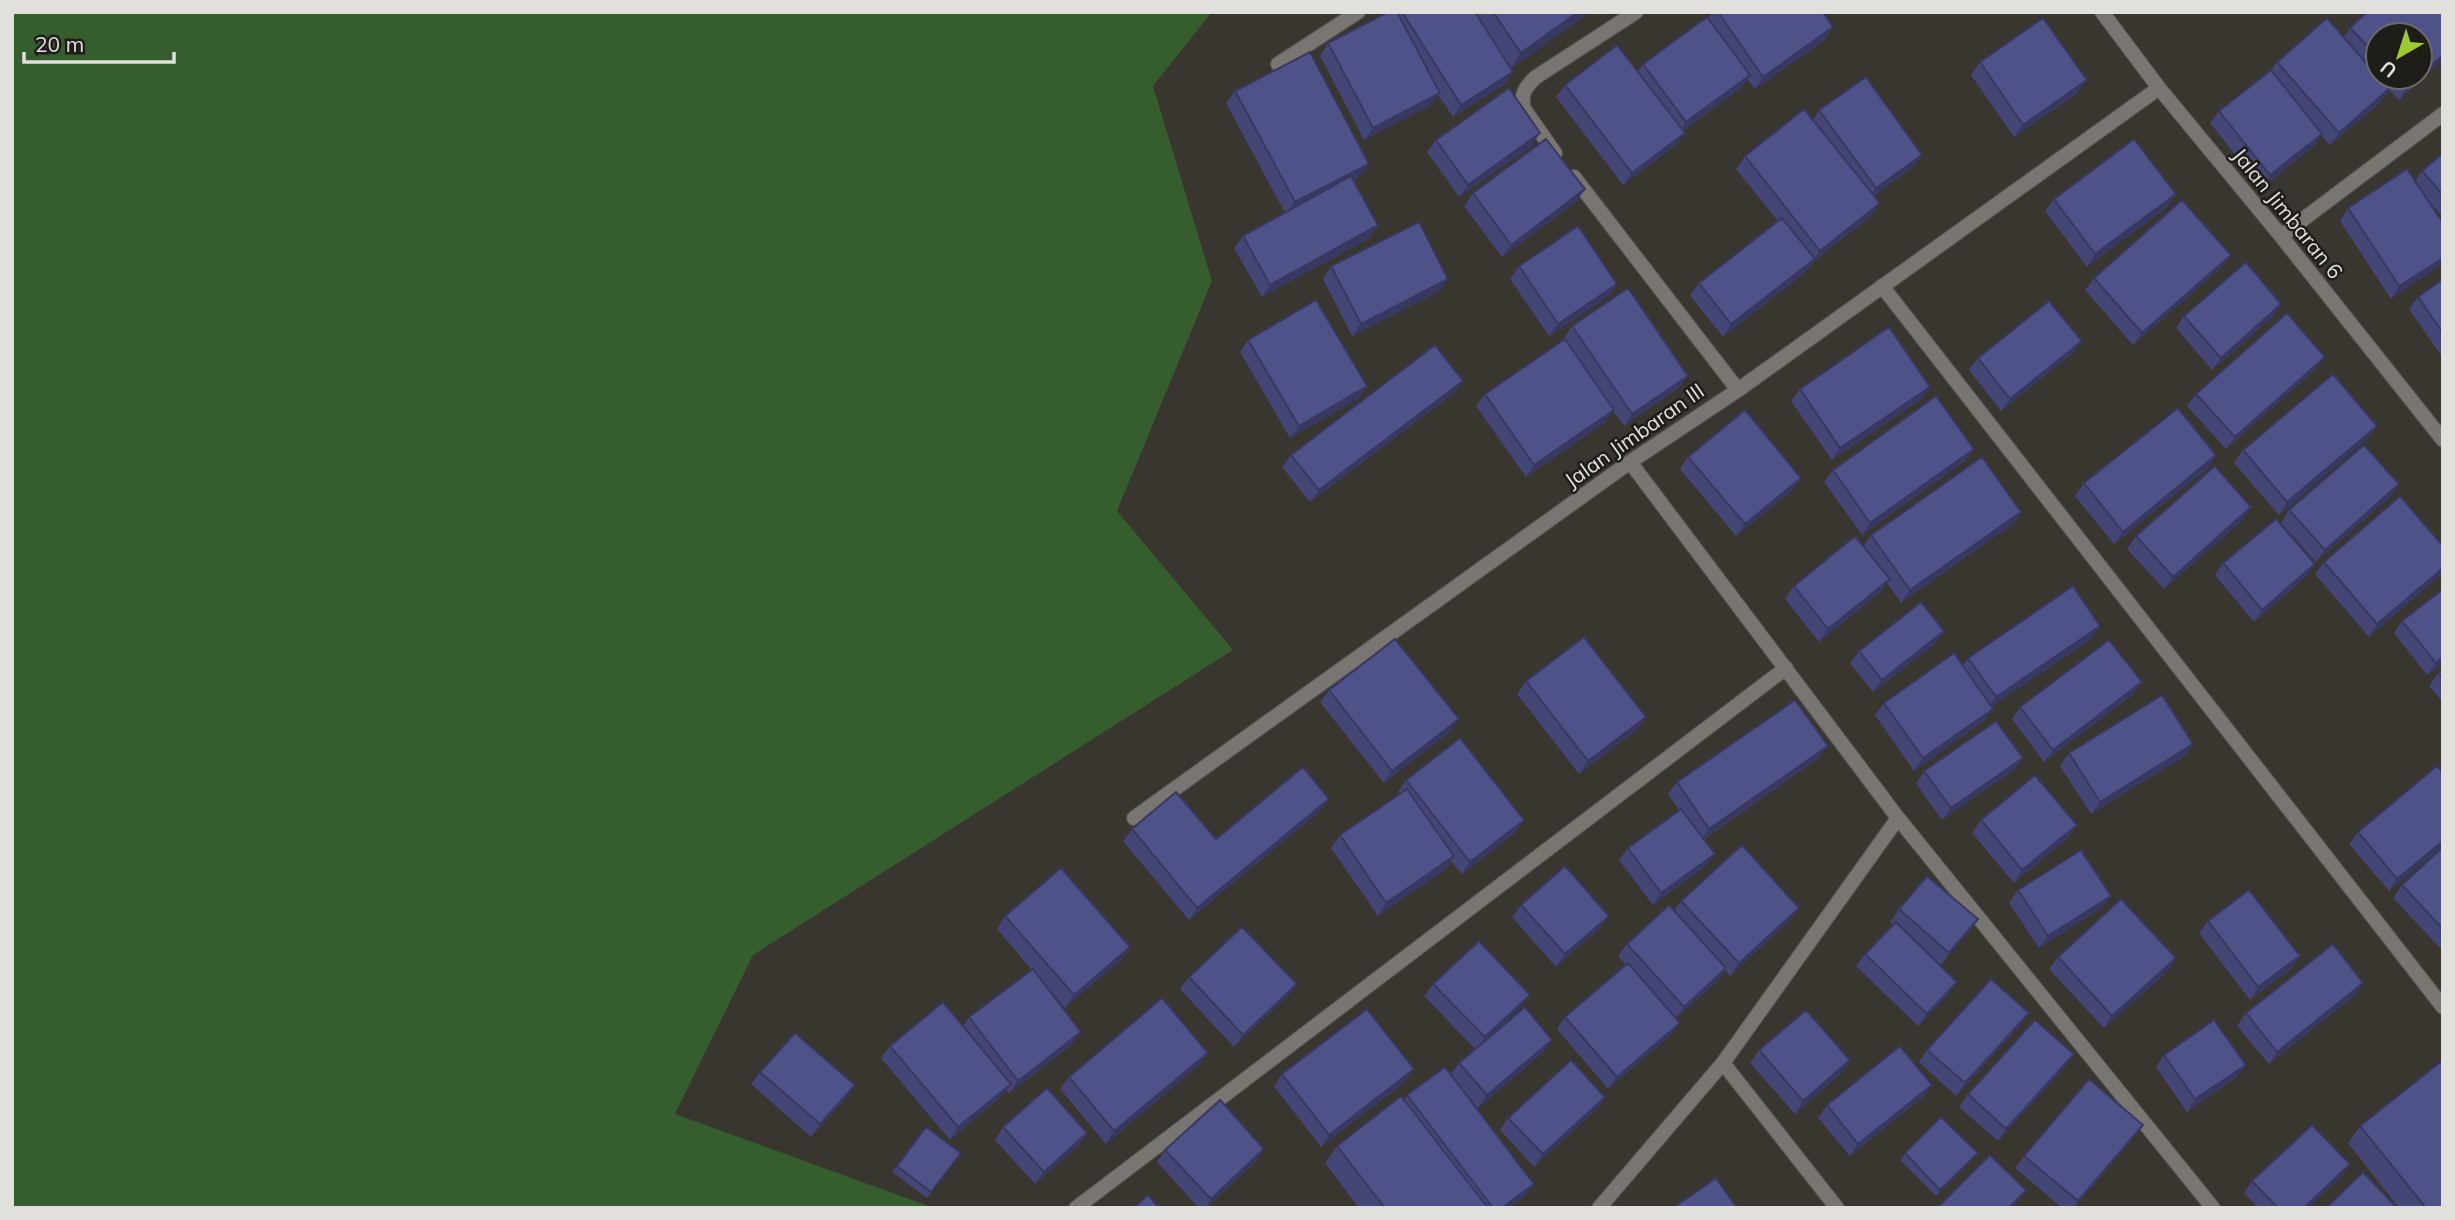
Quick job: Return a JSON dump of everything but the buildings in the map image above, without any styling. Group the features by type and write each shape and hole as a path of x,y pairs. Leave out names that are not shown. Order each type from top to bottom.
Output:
{"street":[{"path":"1278,64 1358,12"},
{"path":"1636,12 1536,77 1525,89 1522,102 1530,119 1738,390"},
{"name":"Jalan Jimbaran 6","path":"2102,12 2159,88 2443,440"},
{"name":"Jalan Jimbaran III","path":"1134,818 1630,462 1738,390 2159,88"},
{"path":"2281,236 2443,114"},
{"path":"1882,286 2443,1007"},
{"path":"1630,462 1898,818 2213,1208"},
{"path":"1076,1208 1786,668"},
{"path":"1599,1208 1723,1063 1898,818"},
{"path":"1723,1063 1837,1208"}],"green space":[{"path":"12,12 1212,12 1153,86 1212,281 1117,511 1233,650 753,955 675,1114 934,1208 12,1208"}]}
